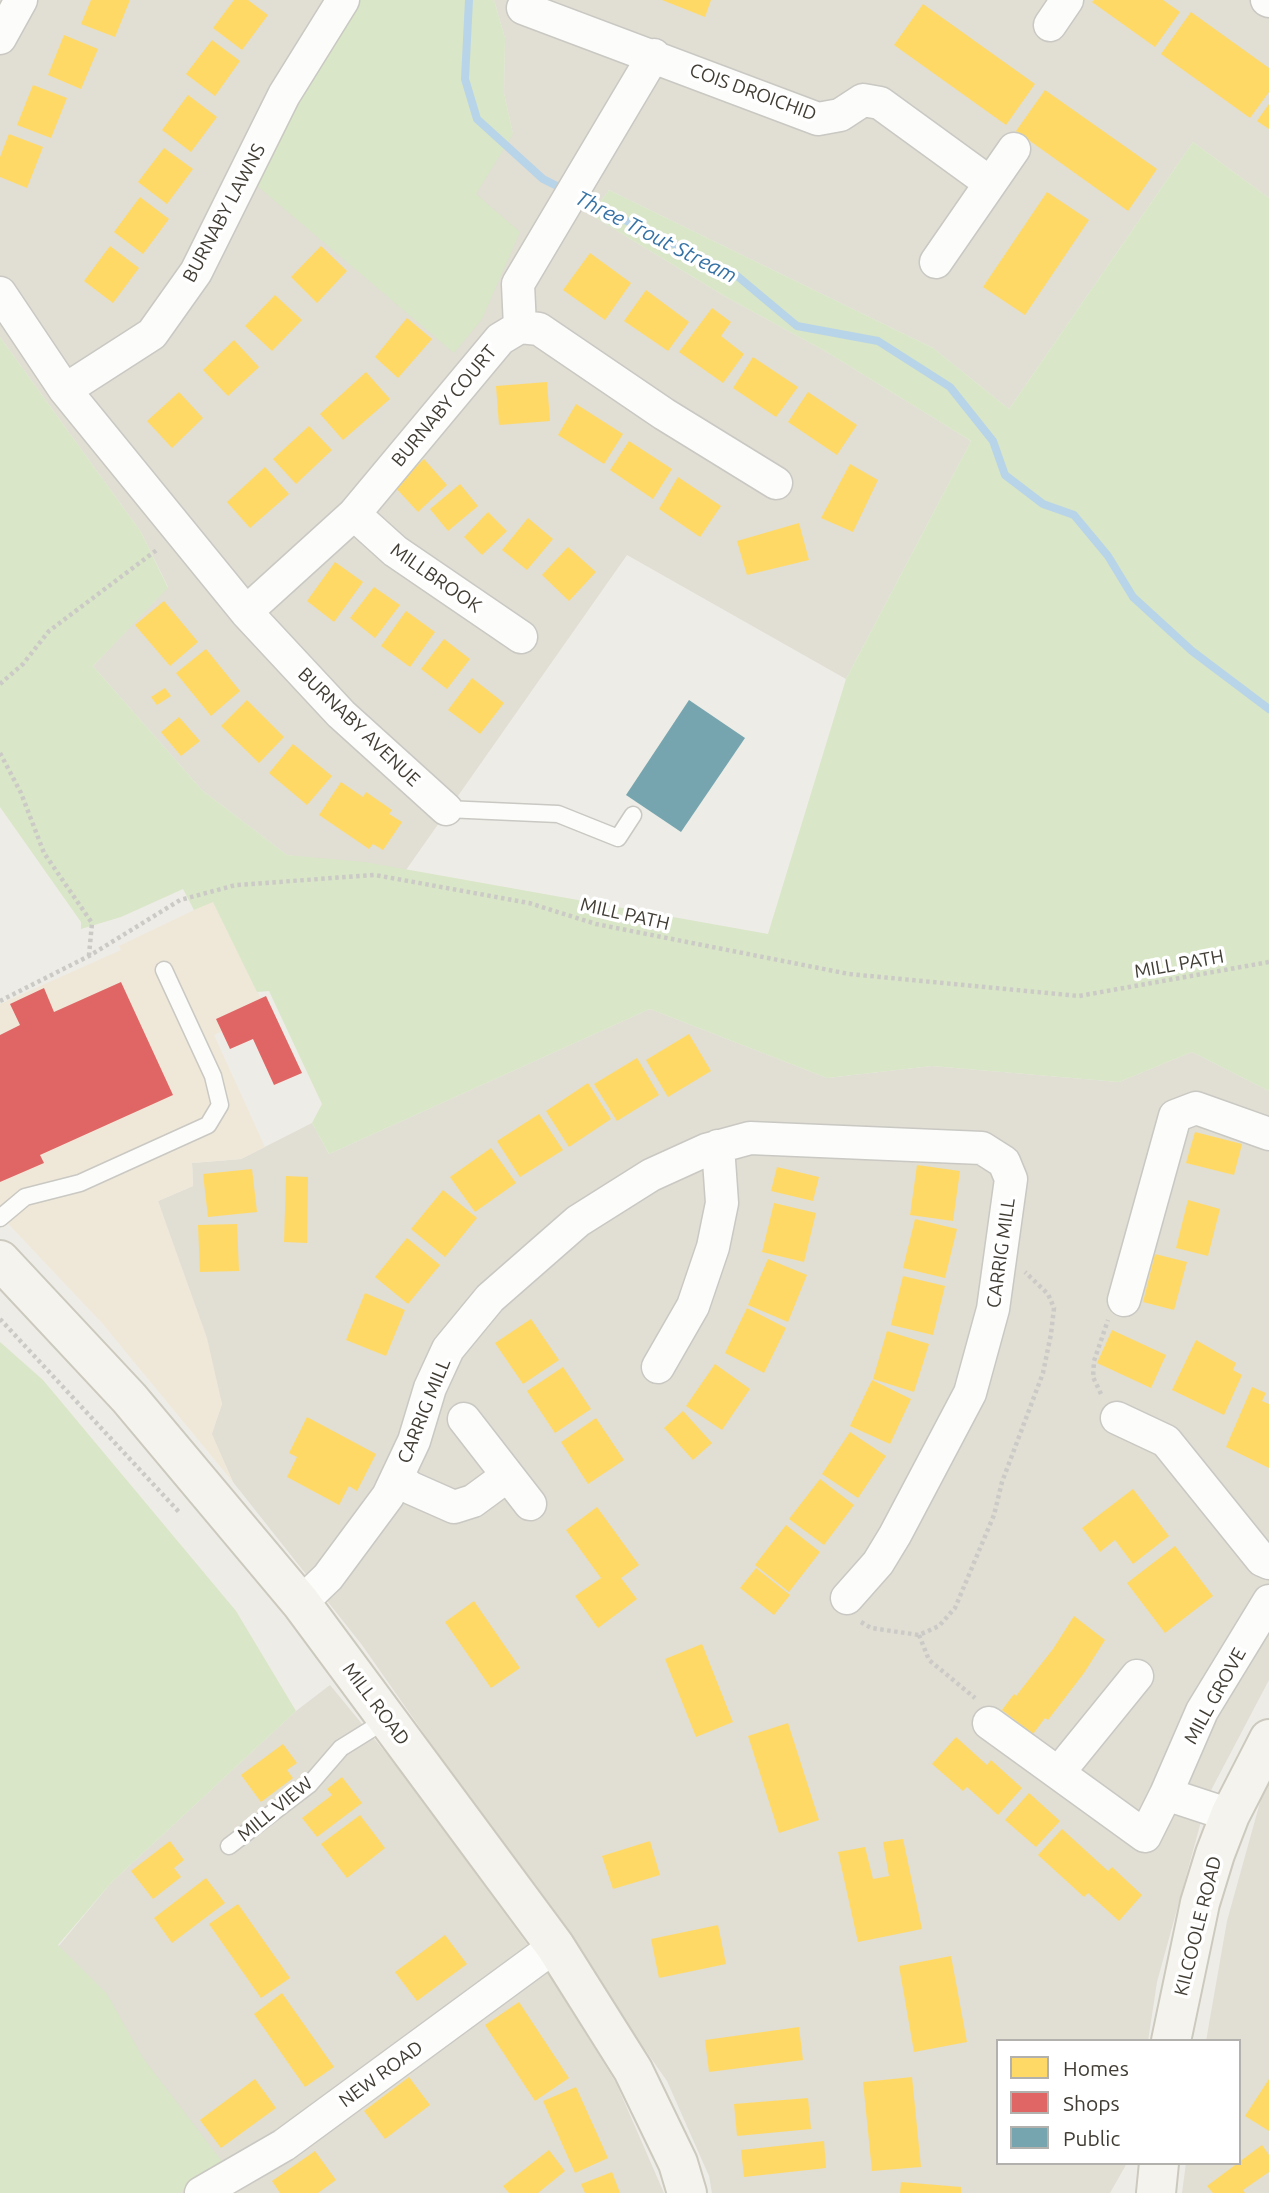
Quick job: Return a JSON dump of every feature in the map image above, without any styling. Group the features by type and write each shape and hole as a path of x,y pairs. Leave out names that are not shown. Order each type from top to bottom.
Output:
{"main road":[{"name":"MILL ROAD","path":"0,1260 130,1398 301,1603 555,1946 633,2070 678,2163 687,2193"},
{"name":"KILCOOLE ROAD","path":"1171,2039 1200,1903 1230,1815 1269,1739"},
{"path":"1156,2193 1159,2165"}],"street":[{"path":"0,38 21,0"},
{"name":"BURNABY LAWNS","path":"65,390 152,334 196,272 284,95 343,0"},
{"name":"COIS DROICHID","path":"523,8 654,55 818,119 840,115 863,100 880,103 990,183"},
{"path":"654,55 518,284 520,327 539,329 664,414 776,483"},
{"path":"936,262 1014,149"},
{"path":"0,293 65,390 246,612"},
{"name":"BURNABY COURT","path":"246,612 354,514 500,339 520,327"},
{"name":"MILLBROOK","path":"354,514 395,551 521,637"},
{"name":"BURNABY AVENUE","path":"246,612 341,714 446,808"},
{"path":"1124,1300 1175,1116 1196,1108 1269,1134"},
{"name":"CARRIG MILL","path":"301,1603 328,1577 388,1496 414,1441 430,1388 448,1349 491,1298 578,1221 651,1175 718,1146 750,1138 982,1148 1004,1162 1011,1180 993,1309 970,1393 895,1535 878,1563 847,1598"},
{"path":"658,1367 692,1307 713,1247 722,1203 718,1146"},
{"path":"1117,1418 1166,1441 1262,1559 1269,1563"},
{"name":"CARRIG MILL","path":"464,1419 530,1504"},
{"name":"CARRIG MILL","path":"397,1478 411,1488 454,1507 473,1501 507,1476"},
{"name":"MILL GROVE","path":"989,1723 1145,1836 1202,1711 1269,1601"},
{"path":"1059,1772 1137,1675"},
{"path":"1166,1794 1230,1815"},
{"name":"NEW ROAD","path":"201,2193 284,2146 555,1946"}],"lane":[{"path":"446,808 558,814 618,838 633,815"},
{"path":"0,1217 25,1197 79,1183 208,1125 220,1105 213,1076 164,971"},
{"name":"MILL VIEW","path":"229,1846 309,1785 341,1748 386,1720"}],"path":[{"path":"0,684 23,664 49,631 151,556 180,530"},
{"path":"0,753 21,793 44,853 92,923 89,956"},
{"name":"MILL PATH","path":"0,1000 89,956 180,900 236,885 375,875 529,902 596,924 849,974 1079,996 1269,962"},
{"path":"847,1598 841,1611 871,1628 919,1635 939,1626 955,1608 995,1515 1002,1482 1043,1373 1054,1308 1048,1294 1027,1273 1001,1256"},
{"path":"1117,1418 1093,1377 1094,1361 1108,1318 1124,1300"},
{"path":"0,1319 181,1515"},
{"path":"919,1635 929,1660 982,1704 989,1723"}],"shaded area":[{"path":"0,0 447,0 513,134 504,93 505,38 494,0 1269,0 1269,198 1193,142 1009,409 933,348 609,190 591,215 726,297 825,351 971,441 846,679 627,555 406,870 287,855 202,790 93,666 168,587 141,532 0,337"},
{"path":"213,901 266,1009 214,1035 265,1147 241,1159 192,1163 193,1186 158,1201 207,1338 222,1404 212,1434 233,1482 102,1323 0,1215 0,1004 121,950 119,946"},
{"path":"650,1009 827,1078 932,1066 1119,1082 1192,1052 1269,1091 1269,1680 1208,1796 1157,1982 1148,2039 996,2039 996,2165 1126,2165 1110,2193 712,2193 709,2176 667,2081 362,1645 233,1482 211,1434 222,1404 158,1201 193,1186 192,1163 241,1159 312,1123 329,1154"},
{"path":"330,1685 404,1775 548,1973 616,2083 664,2193 0,2193 0,2017 111,1883 296,1711"},
{"path":"1269,1770 1269,2193 1182,2193 1186,2165 1241,2165 1241,2039 1206,2039 1227,1921"}],"green space":[{"path":"353,0 494,0 505,38 504,93 513,134 476,194 520,232 482,319 454,353 255,184 283,126"},
{"path":"1193,142 1269,198 1269,1091 1192,1052 1119,1082 932,1066 827,1078 650,1009 329,1154 312,1123 322,1104 269,991 257,992 213,902 194,910 183,889 121,917 81,929 81,922 0,807 0,337 141,532 168,588 93,666 202,790 287,855 365,862 768,934 846,679 971,441 825,351 726,297 591,215 609,190 933,348 1009,409"},
{"path":"0,1342 43,1380 236,1611 296,1711 111,1883 58,1945 107,1994 143,2058 227,2168 179,2193 0,2193"}],"building: Homes":[{"path":"91,0 130,0 115,37 81,24"},
{"path":"234,0 248,0 268,15 242,50 213,28"},
{"path":"662,0 711,0 705,17"},
{"path":"1163,0 1180,12 1155,47 1092,2"},
{"path":"923,4 1035,84 1006,125 894,45"},
{"path":"1191,12 1269,68 1269,92 1250,118 1161,54"},
{"path":"64,35 98,49 81,89 48,75"},
{"path":"212,40 240,61 215,96 186,74"},
{"path":"33,85 67,98 51,138 17,125"},
{"path":"1045,90 1157,169 1128,211 1016,131"},
{"path":"188,95 217,117 191,152 162,130"},
{"path":"1269,104 1269,129 1257,121"},
{"path":"9,134 43,147 27,188 0,177 0,157"},
{"path":"164,148 193,169 167,204 138,182"},
{"path":"1047,192 1089,220 1025,315 983,287"},
{"path":"140,197 169,219 143,254 114,232"},
{"path":"110,246 139,268 113,303 84,281"},
{"path":"321,246 347,271 317,303 291,277"},
{"path":"590,253 631,283 605,320 563,290"},
{"path":"646,290 689,322 668,351 624,321"},
{"path":"275,295 302,320 272,351 245,326"},
{"path":"712,308 731,322 721,336 744,354 723,383 679,352"},
{"path":"407,318 432,339 398,378 375,357"},
{"path":"234,340 259,367 228,396 203,370"},
{"path":"753,357 798,387 776,417 733,388"},
{"path":"366,372 390,399 343,440 320,414"},
{"path":"547,382 550,421 499,425 496,386"},
{"path":"179,392 203,418 172,448 147,421"},
{"path":"808,392 857,425 837,455 788,422"},
{"path":"576,404 623,434 604,464 558,435"},
{"path":"309,426 332,450 296,484 273,459"},
{"path":"629,441 672,469 653,499 610,470"},
{"path":"424,459 447,485 418,512 395,487"},
{"path":"850,464 878,480 853,532 821,518"},
{"path":"265,467 289,494 250,528 227,502"},
{"path":"678,477 721,506 700,537 659,509"},
{"path":"460,484 478,506 448,531 430,509"},
{"path":"488,512 507,531 482,555 464,537"},
{"path":"528,518 553,539 527,570 502,550"},
{"path":"799,523 809,560 747,575 737,541"},
{"path":"568,547 596,572 569,601 542,575"},
{"path":"335,562 363,582 334,622 307,601"},
{"path":"374,587 400,605 375,638 350,618"},
{"path":"164,601 198,642 170,666 135,625"},
{"path":"406,611 435,632 410,667 381,646"},
{"path":"444,639 470,659 447,689 421,669"},
{"path":"206,649 240,691 211,716 176,673"},
{"path":"472,678 504,703 480,734 448,710"},
{"path":"165,688 171,696 157,705 151,697"},
{"path":"247,700 284,737 259,763 221,726"},
{"path":"179,717 200,741 181,756 161,732"},
{"path":"293,744 332,776 307,805 269,773"},
{"path":"341,782 363,797 366,792 392,810 389,814 402,822 383,850 373,844 369,849 319,815"},
{"path":"689,1034 711,1071 668,1097 646,1060"},
{"path":"637,1058 659,1095 617,1121 594,1084"},
{"path":"588,1083 611,1119 569,1147 546,1111"},
{"path":"539,1114 563,1150 520,1177 497,1141"},
{"path":"1195,1132 1242,1144 1234,1175 1186,1163"},
{"path":"491,1148 516,1183 475,1212 450,1177"},
{"path":"917,1165 960,1171 953,1221 910,1215"},
{"path":"777,1167 819,1177 813,1201 771,1191"},
{"path":"252,1169 257,1212 208,1217 203,1174"},
{"path":"286,1176 308,1177 307,1243 284,1242"},
{"path":"443,1190 477,1218 445,1257 411,1229"},
{"path":"1188,1200 1220,1209 1208,1256 1176,1248"},
{"path":"774,1203 816,1213 804,1262 762,1252"},
{"path":"915,1219 957,1229 945,1278 903,1268"},
{"path":"237,1224 239,1271 200,1272 198,1225"},
{"path":"407,1238 440,1265 408,1304 375,1277"},
{"path":"1155,1254 1187,1262 1174,1310 1143,1302"},
{"path":"768,1259 807,1275 788,1322 748,1305"},
{"path":"903,1276 945,1286 933,1335 891,1325"},
{"path":"365,1293 405,1310 386,1356 346,1340"},
{"path":"747,1308 786,1328 764,1373 725,1353"},
{"path":"531,1319 559,1360 523,1384 495,1343"},
{"path":"1112,1330 1166,1355 1151,1388 1097,1363"},
{"path":"887,1331 929,1344 914,1392 873,1379"},
{"path":"1196,1340 1236,1363 1233,1370 1242,1375 1224,1415 1172,1390"},
{"path":"715,1364 750,1389 722,1430 686,1406"},
{"path":"563,1367 591,1409 555,1433 527,1391"},
{"path":"872,1380 911,1399 890,1444 850,1426"},
{"path":"1252,1387 1266,1393 1262,1401 1269,1404 1269,1468 1226,1447"},
{"path":"683,1411 712,1443 693,1460 664,1428"},
{"path":"307,1417 376,1454 357,1491 349,1486 339,1505 287,1477 297,1457 289,1453"},
{"path":"596,1418 624,1460 588,1484 561,1442"},
{"path":"850,1432 886,1456 858,1498 822,1474"},
{"path":"820,1479 854,1505 824,1545 789,1519"},
{"path":"1133,1489 1169,1536 1133,1564 1115,1540 1100,1552 1082,1528"},
{"path":"597,1507 639,1565 621,1578 637,1599 598,1628 575,1596 601,1578 566,1530"},
{"path":"786,1525 820,1552 789,1592 755,1565"},
{"path":"1175,1546 1213,1596 1165,1633 1127,1583"},
{"path":"756,1568 790,1595 774,1615 740,1588"},
{"path":"474,1601 520,1668 491,1688 445,1622"},
{"path":"1074,1616 1105,1640 1048,1720 1045,1718 1033,1734 1002,1710 1053,1649"},
{"path":"702,1644 733,1722 696,1737 665,1659"},
{"path":"788,1723 819,1820 779,1833 748,1736"},
{"path":"956,1737 987,1765 991,1760 1022,1788 998,1815 967,1787 963,1791 932,1764"},
{"path":"283,1744 297,1763 287,1770 293,1778 261,1802 241,1775"},
{"path":"342,1777 362,1803 317,1837 302,1818 332,1795 327,1789"},
{"path":"1029,1793 1060,1821 1036,1847 1005,1820"},
{"path":"360,1815 385,1848 347,1878 321,1844"},
{"path":"1062,1829 1108,1871 1112,1867 1142,1895 1119,1921 1088,1893 1084,1897 1038,1855"},
{"path":"903,1839 922,1929 858,1942 838,1852 865,1847 873,1879 889,1876 883,1842"},
{"path":"170,1841 184,1860 174,1868 181,1877 153,1899 131,1871"},
{"path":"650,1841 660,1875 613,1889 602,1856"},
{"path":"206,1878 225,1903 172,1943 154,1918"},
{"path":"238,1904 290,1978 261,1998 209,1924"},
{"path":"718,1925 726,1964 659,1978 651,1939"},
{"path":"445,1935 467,1964 417,2001 395,1972"},
{"path":"951,1956 967,2042 914,2052 899,1966"},
{"path":"282,1993 334,2067 305,2087 254,2014"},
{"path":"519,2002 569,2078 535,2101 485,2025"},
{"path":"799,2027 803,2060 709,2072 705,2040"},
{"path":"409,2077 430,2105 385,2139 364,2111"},
{"path":"912,2077 921,2167 872,2171 863,2082"},
{"path":"255,2079 276,2108 221,2148 200,2120"},
{"path":"1269,2079 1269,2131 1245,2116"},
{"path":"576,2087 608,2158 575,2173 543,2101"},
{"path":"808,2098 811,2129 737,2136 734,2104"},
{"path":"824,2141 826,2168 744,2177 741,2150"},
{"path":"1262,2145 1269,2155 1269,2172 1243,2190 1245,2193 1213,2193 1207,2186 1235,2165 1241,2165 1241,2161"},
{"path":"549,2150 565,2171 538,2193 509,2193 503,2186"},
{"path":"315,2151 336,2180 318,2193 280,2193 272,2181"},
{"path":"612,2172 620,2193 585,2193 581,2184"},
{"path":"901,2182 961,2187 961,2193 900,2193"}],"building: Shops":[{"path":"121,982 173,1095 40,1155 44,1163 0,1182 0,1035 20,1025 10,1004 44,988 54,1012"},
{"path":"266,996 302,1073 274,1085 253,1039 230,1049 216,1019"}],"building: Public":[{"path":"689,700 745,738 681,832 626,795"}],"waterway":[{"name":"Three Trout Stream","path":"469,0 465,79 477,119 543,179 565,190"},
{"name":"Three Trout Stream","path":"576,196 736,275 797,326 878,341 950,387 993,441 1005,475 1043,504 1074,515 1108,556 1133,597 1192,651 1269,709"}]}
